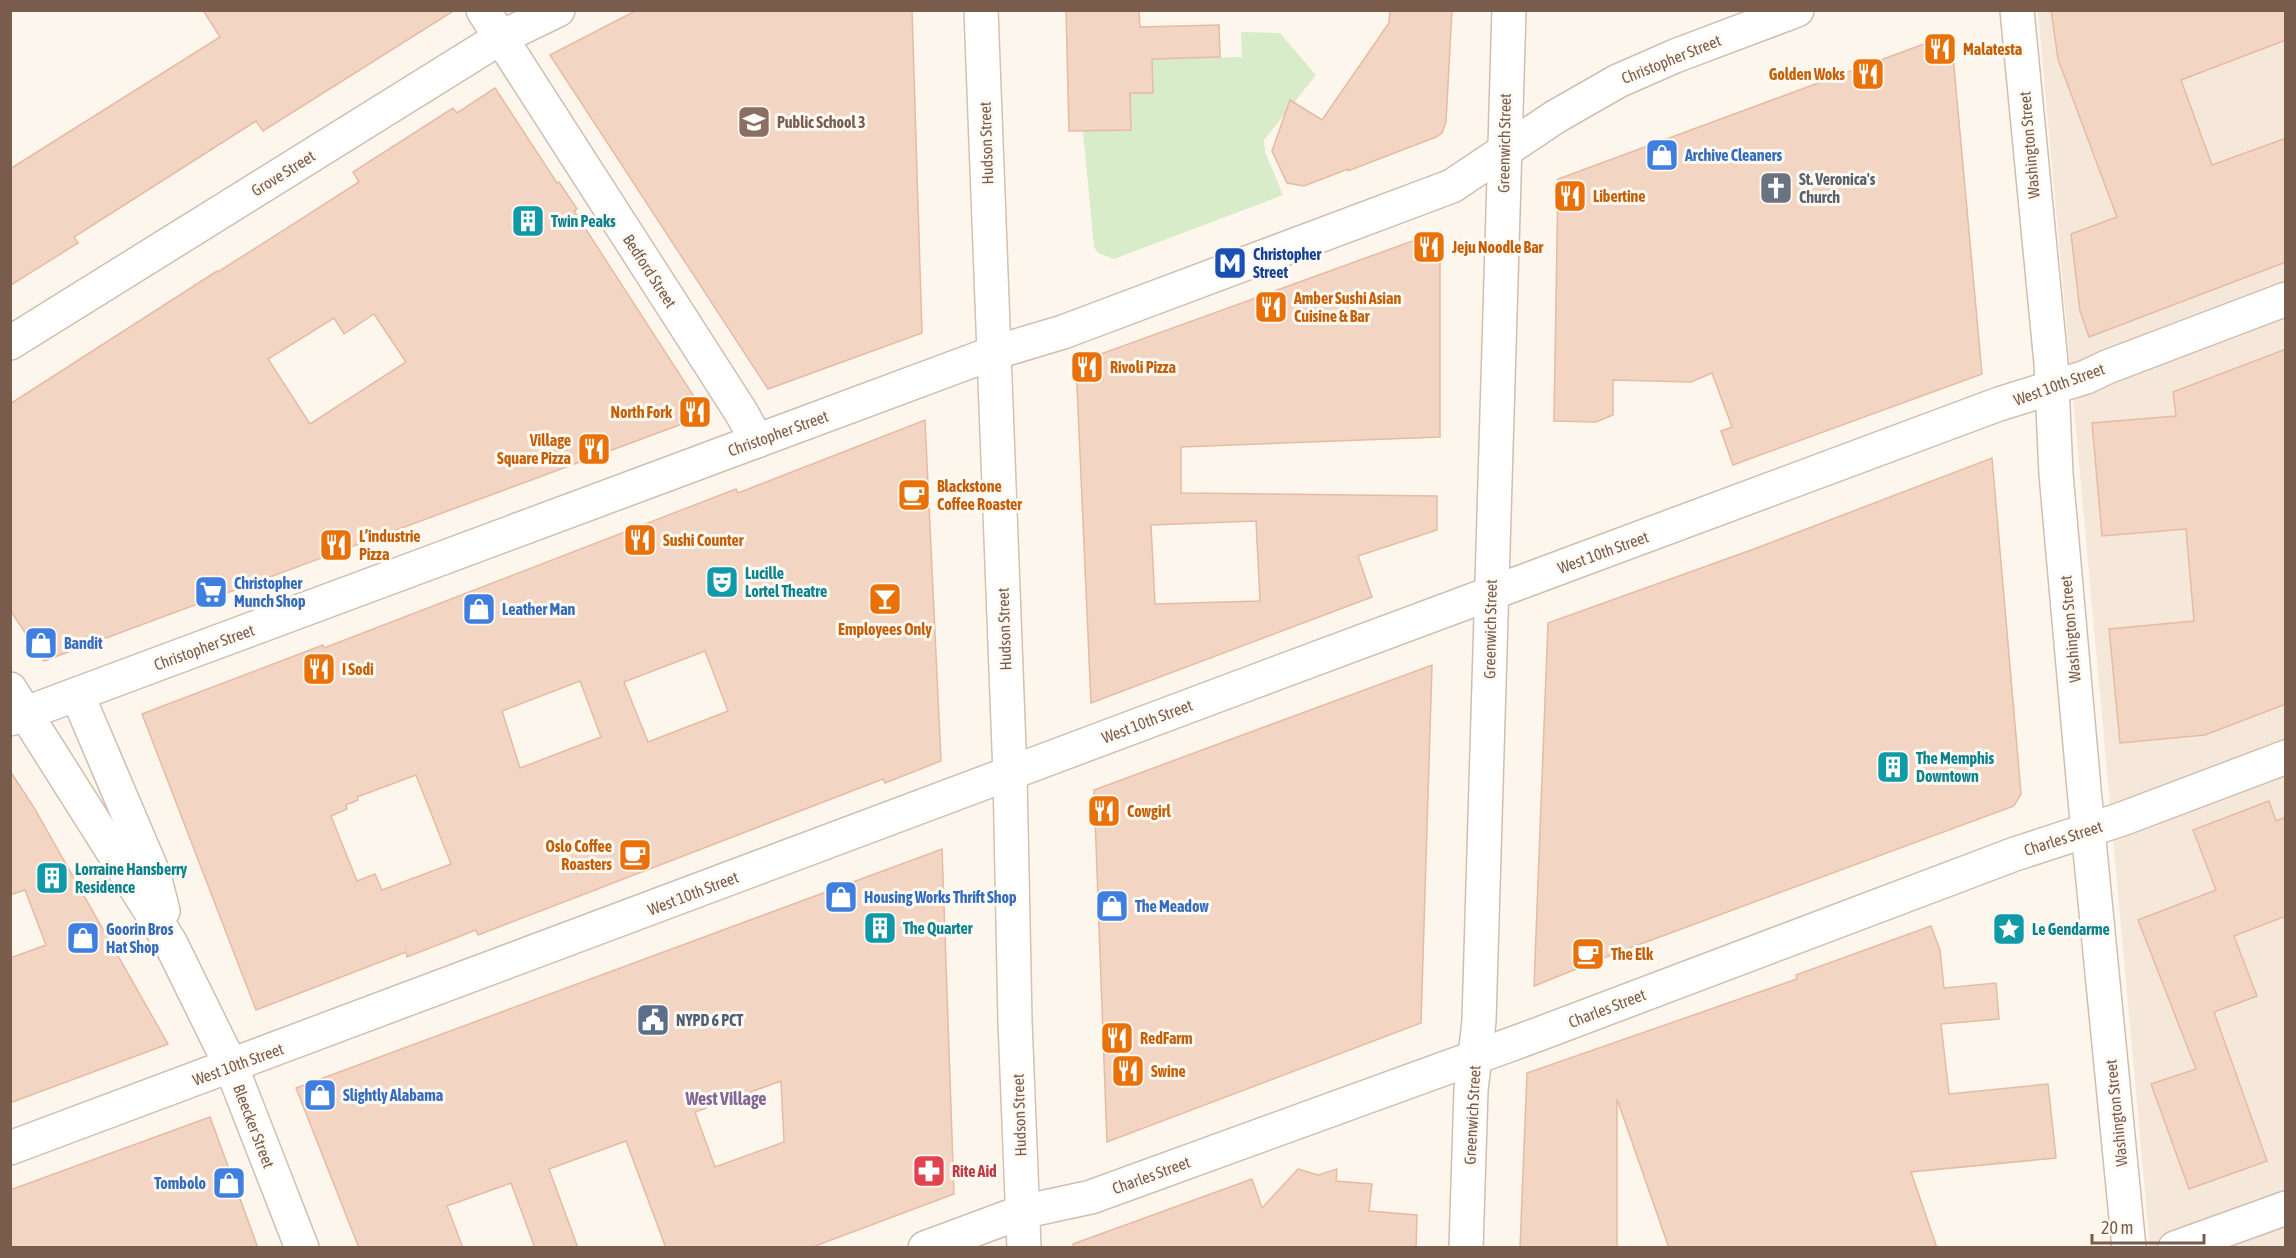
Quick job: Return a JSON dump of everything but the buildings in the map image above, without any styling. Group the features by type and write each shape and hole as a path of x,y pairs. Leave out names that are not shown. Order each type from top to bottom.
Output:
{"street":[{"name":"Bedford Street","path":"483,10 729,393 757,441"},
{"name":"Grove Street","path":"10,343 500,38 558,10"},
{"name":"Hudson Street","path":"981,10 1010,775 1015,1021 1024,1248"},
{"name":"Greenwich Street","path":"1466,1248 1472,1090 1479,1012 1509,10"},
{"name":"Christopher Street","path":"16,707 77,694 993,353 1063,332 1452,186 1587,97 1618,81 1675,56 1797,10"},
{"name":"Washington Street","path":"2017,10 2051,388 2056,474 2129,1248"},
{"name":"West 10th Street","path":"10,1148 1999,404 2086,377 2286,299"},
{"name":"Bleecker Street","path":"77,694 154,875 170,942"},
{"name":"Bleecker Street","path":"16,707 170,942 231,1066 302,1248"},
{"name":"Charles Street","path":"925,1248 1023,1212 1091,1197 1475,1057 2015,854 2089,830 2286,757"},
{"path":"2175,1248 2286,1208"}],"shaded area":[{"path":"2038,11 2285,11 2285,1247 2150,1247"}],"green space":[{"path":"1241,32 1280,33 1316,75 1264,140 1265,152 1283,195 1114,259 1098,253 1094,247 1083,131 1131,130 1130,93 1153,93 1152,59 1242,57"}],"place":[{"name":"Malatesta","path":"1940,49"},
{"name":"Golden Woks","path":"1868,74"},
{"name":"Public School 3","path":"754,122"},
{"name":"Archive Cleaners","path":"1662,155"},
{"name":"St. Veronica's Church","path":"1776,188"},
{"name":"Libertine","path":"1570,196"},
{"name":"Twin Peaks","path":"528,221"},
{"name":"Jeju Noodle Bar","path":"1429,247"},
{"name":"Christopher Street","path":"1230,263"},
{"name":"Amber Sushi Asian Cuisine & Bar","path":"1271,307"},
{"name":"Rivoli Pizza","path":"1087,367"},
{"name":"North Fork","path":"695,412"},
{"name":"Village Square Pizza","path":"594,449"},
{"name":"Blackstone Coffee Roaster","path":"914,495"},
{"name":"Sushi Counter","path":"640,540"},
{"name":"L’industrie Pizza","path":"336,545"},
{"name":"Lucille Lortel Theatre","path":"722,582"},
{"name":"Christopher Munch Shop","path":"211,592"},
{"name":"Employees Only","path":"885,599"},
{"name":"Leather Man","path":"479,609"},
{"name":"Bandit","path":"41,643"},
{"name":"I Sodi","path":"319,669"},
{"name":"The Memphis Downtown","path":"1893,767"},
{"name":"Cowgirl","path":"1104,811"},
{"name":"Oslo Coffee Roasters","path":"635,855"},
{"name":"Lorraine Hansberry Residence","path":"52,878"},
{"name":"Housing Works Thrift Shop","path":"841,897"},
{"name":"The Meadow","path":"1112,906"},
{"name":"The Quarter","path":"880,928"},
{"name":"Le Gendarme","path":"2009,929"},
{"name":"Goorin Bros Hat Shop","path":"83,938"},
{"name":"The Elk","path":"1588,954"},
{"name":"NYPD 6 PCT","path":"653,1020"},
{"name":"RedFarm","path":"1117,1038"},
{"name":"Swine","path":"1128,1071"},
{"name":"Slightly Alabama","path":"320,1095"},
{"name":"Rite Aid","path":"929,1171"},
{"name":"Tombolo","path":"229,1183"}],"district":[{"name":"West Village","path":"726,1099"}]}
